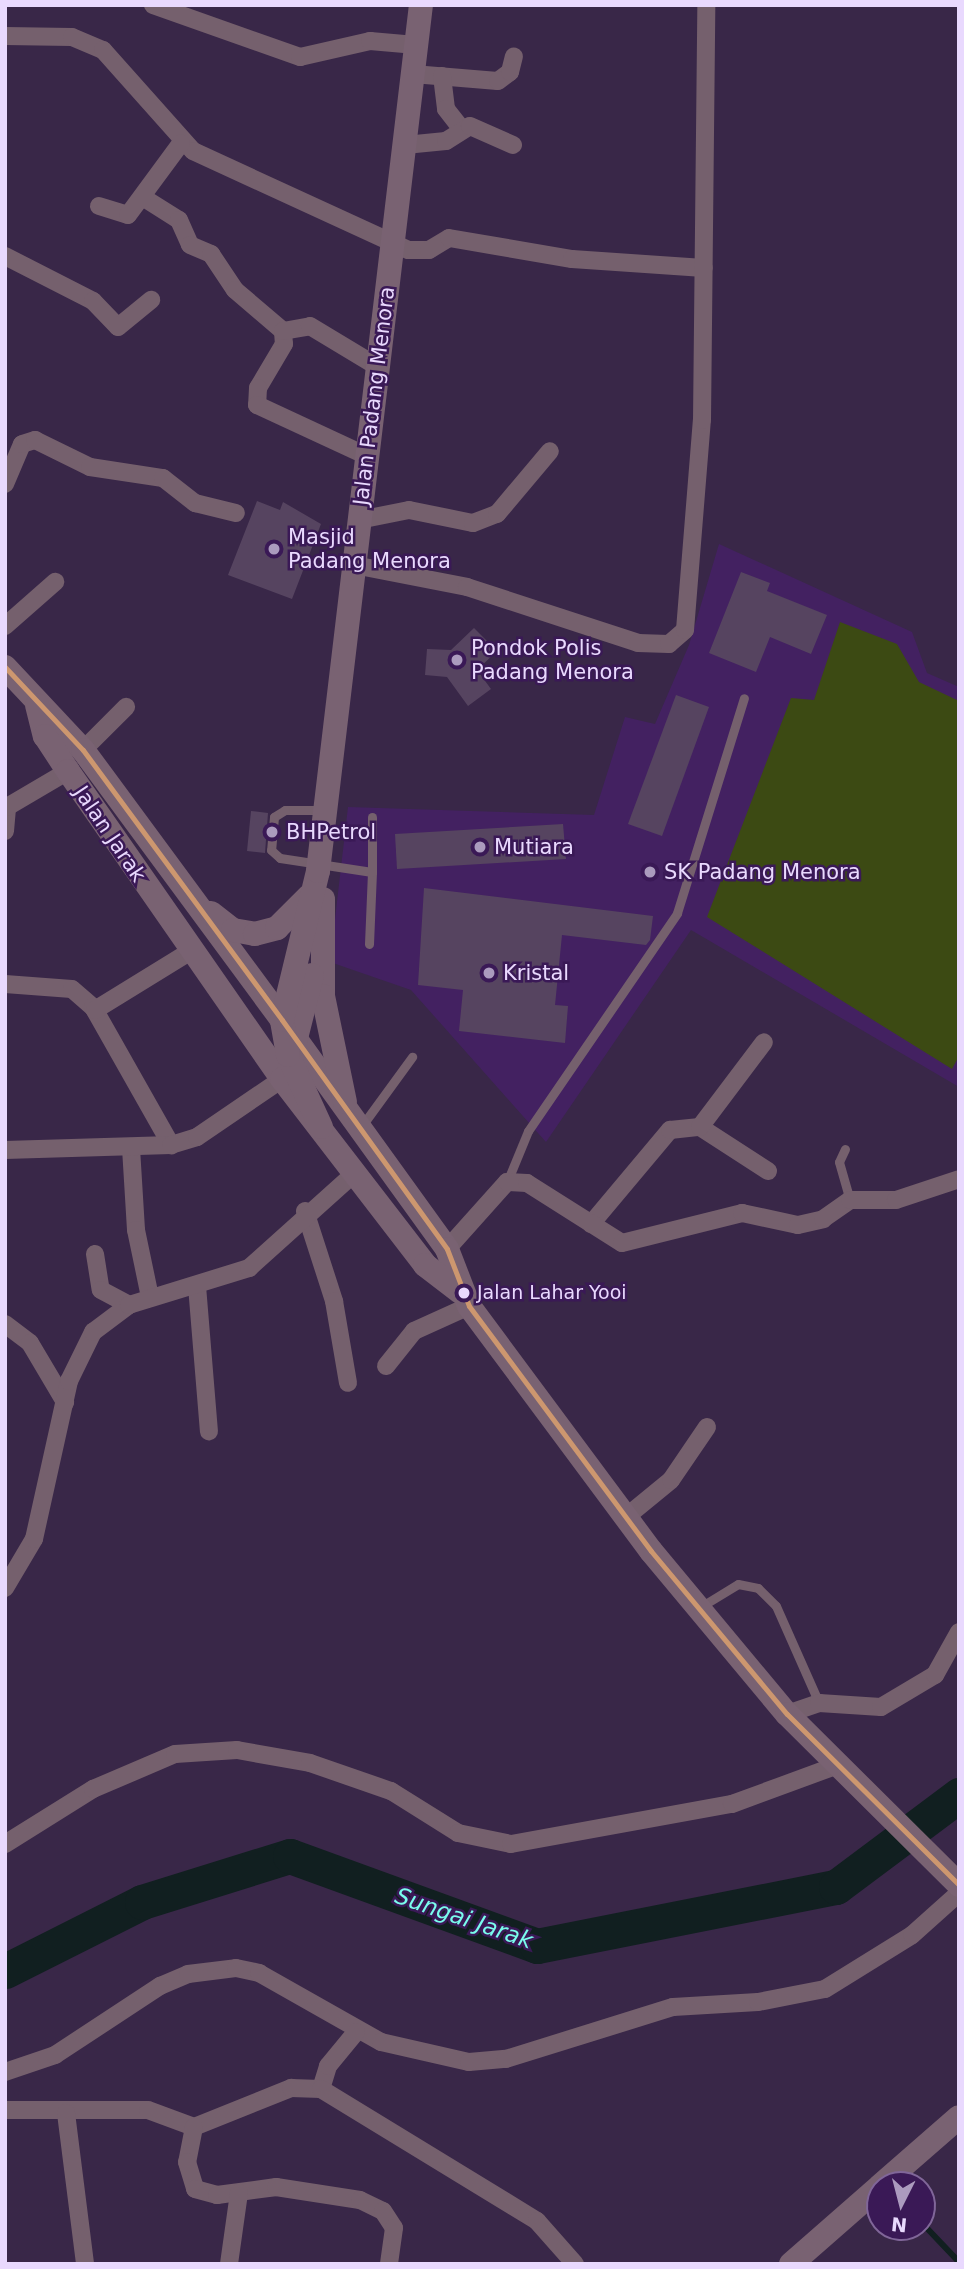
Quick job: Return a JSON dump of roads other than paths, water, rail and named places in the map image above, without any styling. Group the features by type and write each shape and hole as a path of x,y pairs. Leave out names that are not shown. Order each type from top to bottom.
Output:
{"main road":[{"name":"Jalan Padang Menora","path":"287,1032 316,897 421,5"},
{"name":"Jalan Jarak","path":"5,667 37,705 83,750 287,1032"},
{"name":"Jalan Jarak","path":"37,705 45,736 193,954"},
{"path":"190,898 233,930 255,934 277,928 316,897"},
{"path":"316,897 323,996 353,1126"},
{"path":"193,954 287,1032 353,1126 447,1249 464,1299"},
{"path":"193,954 282,1079 425,1265 464,1299 697,1609 787,1714 957,1886"},
{"path":"287,1032 321,1127"},
{"path":"898,2171 959,2118"},
{"path":"791,2264 866,2199"}],"street":[{"path":"153,5 300,57 370,41 416,45"},
{"path":"354,565 467,587 638,643 669,643 685,630 702,419 706,5"},
{"path":"5,36 72,37 103,50 181,143 408,250 429,250 449,238 474,240 572,259 704,268"},
{"path":"413,74 498,81 510,72 514,56"},
{"path":"442,76 446,109 461,128 513,145"},
{"path":"405,145 446,141 461,128"},
{"path":"99,206 128,215 144,198 181,143"},
{"path":"144,198 179,220 190,244 211,254 235,290 283,331 284,344 258,388 257,405 367,456"},
{"path":"5,256 93,301 118,327 151,300"},
{"path":"283,331 310,326 378,368"},
{"path":"5,484 22,444 35,440 90,467 163,478 195,503 236,513"},
{"path":"359,520 409,510 473,523 497,514 550,451"},
{"path":"5,626 55,582"},
{"path":"83,750 126,707"},
{"path":"5,831 6,807 68,771"},
{"path":"95,1010 193,954"},
{"path":"5,984 72,989 95,1010 171,1145"},
{"path":"700,1127 764,1042"},
{"path":"5,1150 171,1145 197,1137 282,1079"},
{"path":"591,1224 670,1130 700,1127 768,1171"},
{"path":"131,1148 136,1230 150,1297"},
{"path":"5,1588 34,1539 76,1360 93,1332 129,1306 150,1297 197,1286 249,1268 305,1211 355,1173"},
{"path":"447,1249 507,1182 527,1183 622,1243 742,1213 798,1226 823,1219 850,1200 896,1200 959,1179"},
{"path":"305,1211 334,1301 348,1383"},
{"path":"95,1254 101,1290 129,1306"},
{"path":"197,1286 209,1432"},
{"path":"386,1366 414,1331 464,1299"},
{"path":"5,1324 44,1361 65,1402"},
{"path":"626,1517 671,1479 707,1427"},
{"path":"787,1714 819,1703 881,1707 913,1692 935,1675 959,1632"},
{"path":"5,1844 93,1789 175,1754 237,1750 310,1763 391,1791 458,1833 510,1844 732,1804 838,1765"},
{"path":"5,2072 55,2055 160,1986 209,1969 259,1973 356,2032 416,2053 470,2062 543,2051 696,2002 800,1994 862,1970 957,1886"},
{"path":"320,2089 328,2066 356,2032"},
{"path":"5,2110 65,2113 148,2110 194,2127 292,2088 320,2089 537,2221 575,2264"},
{"path":"65,2113 85,2264"},
{"path":"194,2127 187,2162 195,2189 240,2193 276,2187 360,2200 383,2211 394,2228 389,2264"},
{"path":"229,2264 240,2193"}],"lane":[{"path":"507,1182 528,1131 677,913 744,698"},
{"path":"326,810 285,810 274,817 269,835 280,858 319,867 372,872"},
{"path":"369,944 372,817"},
{"path":"353,1126 412,1057"},
{"path":"845,1149 839,1162 850,1200"},
{"path":"697,1609 738,1584 758,1588 776,1606 819,1703"}],"waterway":[{"name":"Sungai Jarak","path":"5,1971 142,1902 290,1856 537,1946 836,1887 959,1795"},
{"path":"936,2238 959,2262"}],"place":[{"name":"Masjid Padang Menora","path":"274,549"},
{"name":"Pondok Polis Padang Menora","path":"457,660"},
{"name":"BHPetrol","path":"272,832"},
{"name":"Mutiara","path":"480,847"},
{"name":"SK Padang Menora","path":"650,872"},
{"name":"Kristal","path":"489,973"},
{"name":"Jalan Lahar Yooi","path":"464,1293"}]}
